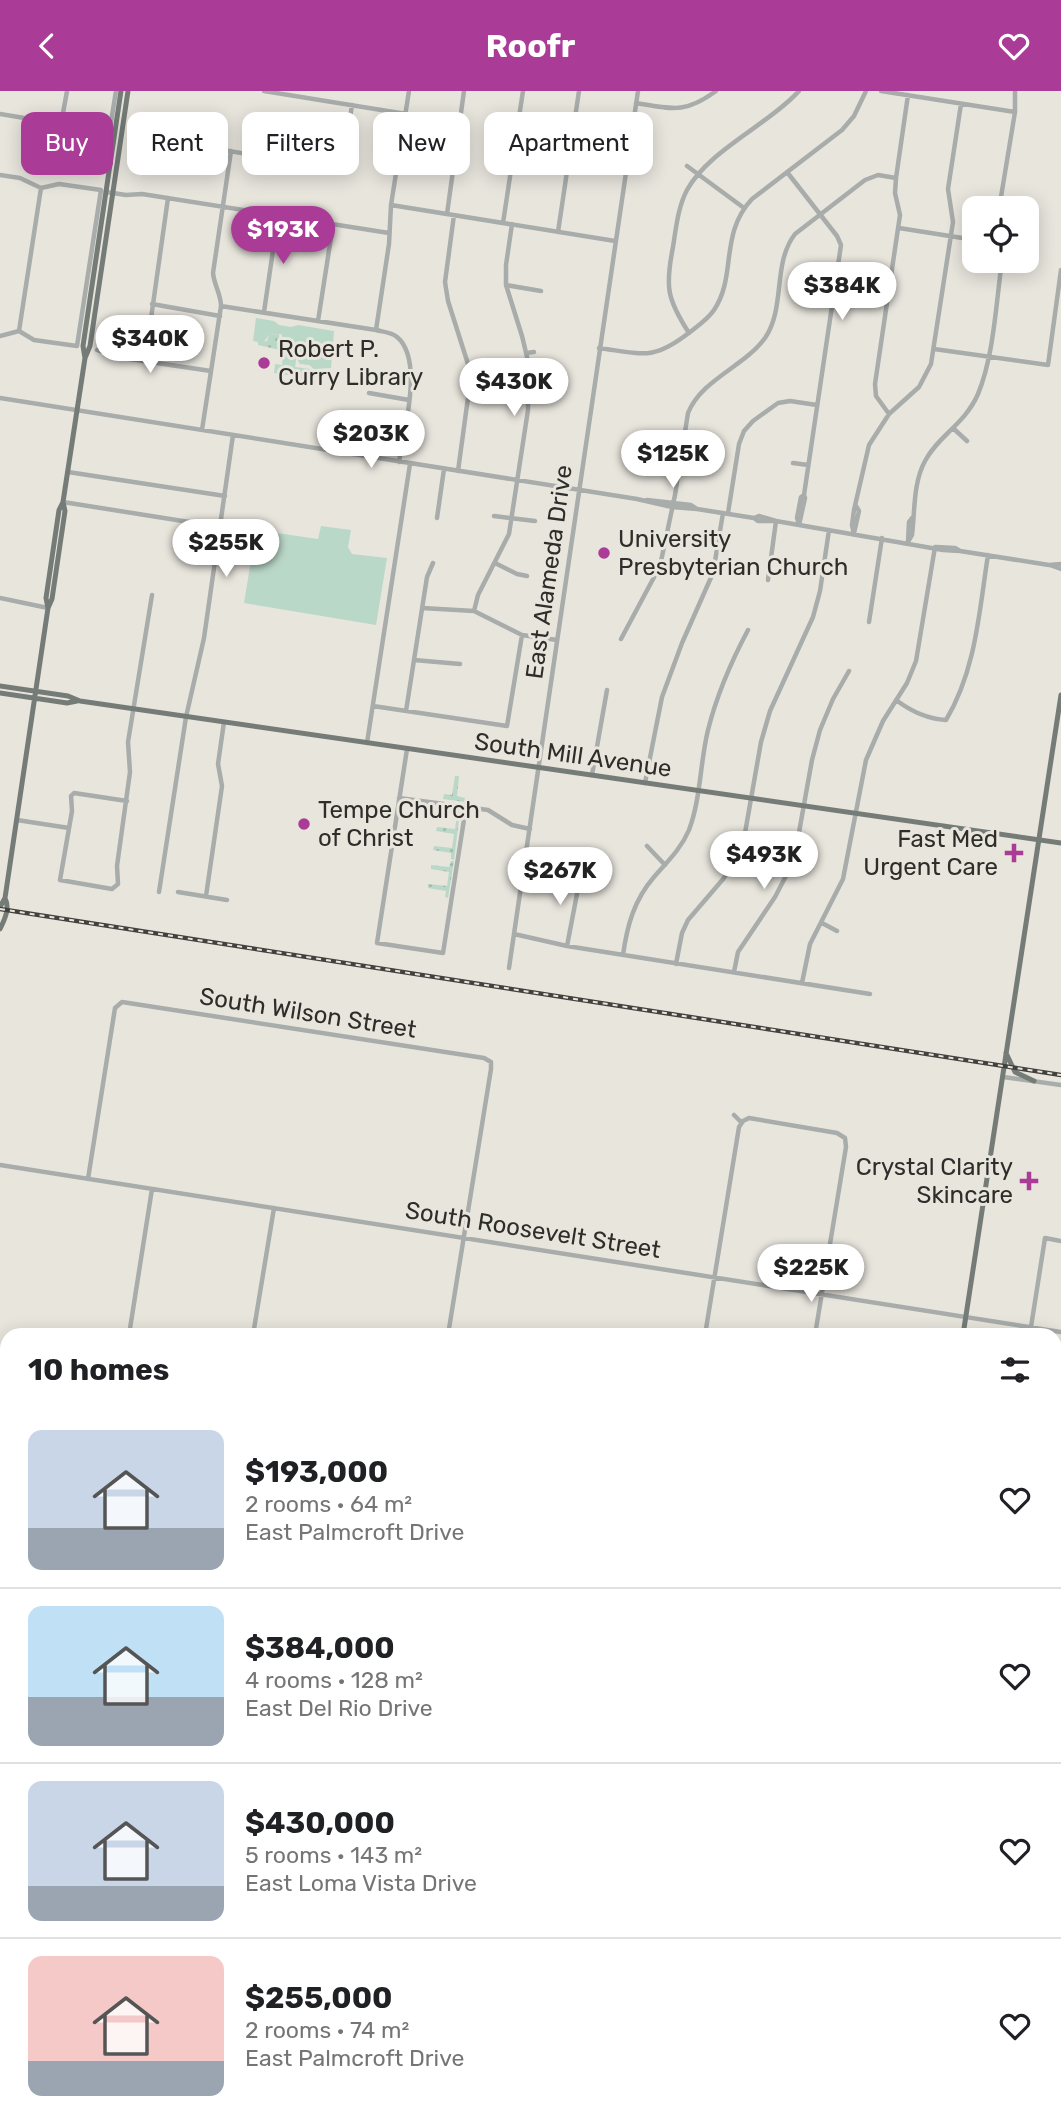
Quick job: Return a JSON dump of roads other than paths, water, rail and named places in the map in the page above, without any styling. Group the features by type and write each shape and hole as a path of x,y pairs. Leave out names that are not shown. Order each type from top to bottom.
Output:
{"main road":[{"path":"113,127 121,91"},
{"path":"106,192 128,91"},
{"path":"0,907 5,898 48,608 46,598 53,548 59,510 63,502 85,358 83,347 108,175"},
{"name":"South Mill Avenue","path":"0,686 68,703 80,701 1061,843"},
{"name":"South Mill Avenue","path":"0,693 35,694"},
{"path":"964,1328 1061,695"},
{"path":"0,929 8,903 5,898"},
{"path":"1006,1053 1015,1072 1034,1081"}],"street":[{"path":"63,112 67,91"},
{"path":"113,122 116,91"},
{"path":"264,91 394,112"},
{"path":"406,112 409,91"},
{"path":"447,214 464,91"},
{"path":"503,223 523,91"},
{"path":"558,232 579,91"},
{"name":"East Alameda Drive","path":"509,968 638,91"},
{"path":"636,103 681,109 696,105 716,91"},
{"path":"689,333 673,308 668,289 680,210 687,191 698,175 799,91"},
{"path":"599,348 653,354 674,344 707,318 721,296 735,223 744,208 842,129 854,116 866,91"},
{"path":"881,91 1015,112"},
{"path":"1001,196 1015,112 1015,91"},
{"path":"888,414 876,396 875,384 899,228 896,178 908,95"},
{"path":"854,534 865,456 873,436 888,414 919,387 926,376 934,349 953,222 948,189 961,104"},
{"path":"228,151 342,170 352,105"},
{"path":"0,114 21,117"},
{"path":"202,431 220,316 221,297 214,283 213,273 231,151"},
{"path":"687,166 744,208"},
{"path":"787,172 841,245 804,495 801,497 797,518 799,525"},
{"path":"0,175 20,178 41,188 59,184 106,192 142,194 389,233"},
{"path":"376,330 396,175"},
{"path":"621,639 660,566 688,413 693,401 751,353 765,337 772,323 788,243 794,234 865,180 878,175 896,178"},
{"path":"19,331 41,188"},
{"path":"0,336 19,331 34,340 77,346 106,192"},
{"path":"145,361 168,198"},
{"path":"391,205 615,241"},
{"path":"453,215 445,282 447,301 468,364 470,383 458,471"},
{"path":"264,312 278,216"},
{"path":"318,321 333,224"},
{"path":"474,611 478,595 509,534 528,410 526,353 506,285 512,224"},
{"path":"899,228 962,238"},
{"path":"934,349 1048,365 1058,312 1061,270"},
{"path":"908,543 909,522 913,517 918,481 924,462 934,447 954,429 977,397 988,357 1001,273"},
{"path":"506,285 541,291"},
{"path":"152,305 220,316"},
{"path":"221,306 391,333 402,343 411,370 399,462"},
{"path":"765,337 772,341"},
{"path":"97,350 116,357 211,371"},
{"path":"526,353 534,352"},
{"path":"369,393 408,400"},
{"path":"0,398 725,513 767,522 776,521 908,543 944,546 1061,567"},
{"path":"645,783 662,697 713,573 738,444 753,421 778,403 790,401 817,405"},
{"path":"954,429 967,442"},
{"path":"159,892 186,717 204,638 233,435"},
{"path":"367,743 410,463"},
{"path":"793,463 808,465"},
{"path":"437,518 444,469"},
{"path":"68,471 225,496"},
{"path":"63,502 189,522"},
{"path":"494,516 535,521"},
{"path":"768,580 776,521"},
{"path":"676,964 682,933 688,920 724,878 737,855 770,711 813,617 820,591 829,530"},
{"path":"869,622 882,538"},
{"path":"802,983 810,944 842,879 866,760 883,721 907,683 916,661 935,547"},
{"path":"896,700 917,714 946,720 956,703 971,663 988,555"},
{"path":"406,711 426,577 433,563"},
{"path":"495,563 527,576"},
{"path":"127,801 96,797 83,792 71,796 69,828 60,880 106,888 116,887 127,801 130,772 128,742 152,595"},
{"path":"0,598 48,608"},
{"path":"422,608 474,611 522,635 558,640"},
{"path":"623,955 629,919 639,896 677,852 688,832 716,701 728,669 748,630"},
{"path":"373,706 507,726 522,635"},
{"path":"414,660 460,664"},
{"path":"734,972 738,953 788,873 796,849 820,730 849,671"},
{"path":"592,775 607,690"},
{"path":"206,897 222,786 218,764 224,722"},
{"path":"407,749 377,943 443,953 466,807"},
{"path":"399,798 494,812 512,825 530,829"},
{"path":"16,819 69,828"},
{"path":"647,846 665,865"},
{"path":"567,946 581,873"},
{"path":"178,892 227,900"},
{"path":"822,923 837,930"},
{"path":"514,934 567,946 870,994"},
{"name":"South Wilson Street","path":"88,1179 116,1008 119,1003 128,1002 480,1057 491,1062 464,1237"},
{"path":"1003,1077 1061,1085"},
{"path":"734,1115 742,1122"},
{"path":"742,1122 750,1118 840,1133 845,1137 845,1153 816,1328"},
{"path":"706,1328 742,1122"},
{"name":"South Roosevelt Street","path":"0,1165 1037,1328"},
{"path":"130,1328 152,1189"},
{"path":"254,1328 274,1208"},
{"path":"449,1328 464,1237"},
{"path":"1031,1327 1045,1238 1061,1241"}],"railway":[{"path":"0,909 1061,1075"}],"place":[{"name":"Robert P. Curry Library","path":"264,363"},
{"name":"University Presbyterian Church","path":"604,553"},
{"name":"Tempe Church of Christ","path":"304,824"},
{"name":"Fast Med Urgent Care","path":"1014,853"},
{"name":"Crystal Clarity Skincare","path":"1029,1181"}]}
